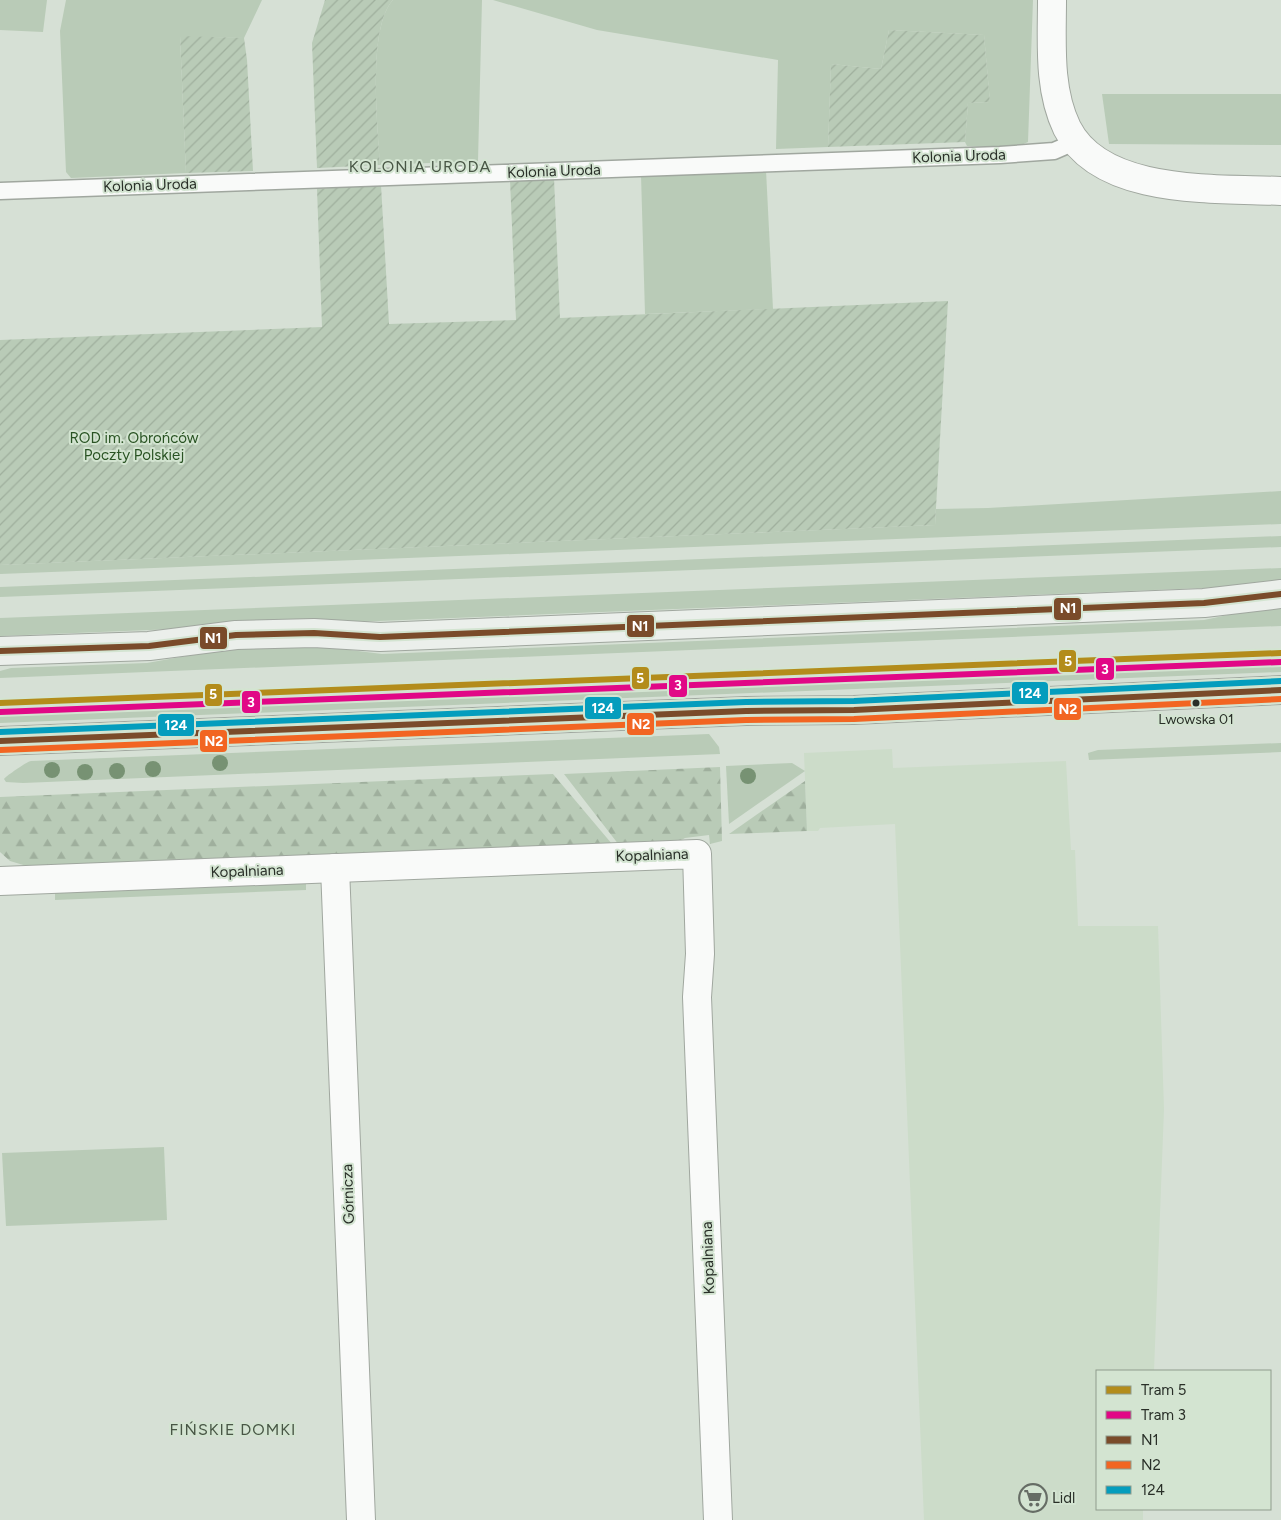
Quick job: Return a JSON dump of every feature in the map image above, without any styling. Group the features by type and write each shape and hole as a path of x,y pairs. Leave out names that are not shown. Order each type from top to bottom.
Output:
{"main road":[{"path":"0,650 148,646 236,635 314,633 400,636 1194,604 1281,594"},
{"path":"0,741 746,711 900,708 1281,690"}],"street":[{"path":"1052,0 1052,53 1057,96 1068,128 1077,141 1097,160 1115,171 1156,184 1281,191"},
{"name":"Kopalniana","path":"0,881 697,854 700,937 697,997 718,1520"},
{"name":"Górnicza","path":"336,868 361,1520"}],"lane":[{"name":"Kolonia Uroda","path":"0,191 1000,155 1054,151 1077,141"}],"shaded area":[{"path":"892,749 893,768 1066,761 1071,850 1075,850 1078,926 1158,926 1164,1109 1154,1370 1096,1370 1096,1510 1143,1510 1143,1520 924,1520 895,824 820,828 818,831 807,831 804,753"}],"green space":[{"path":"0,0 47,0 43,32 0,30"},
{"path":"66,0 262,0 244,38 180,37 186,173 71,178 66,172 60,31"},
{"path":"325,0 393,0 385,14 377,54 376,103 380,165 317,168 312,43"},
{"path":"393,0 482,0 478,161 380,165 376,103 377,54 385,14"},
{"path":"493,0 1033,0 1028,142 1014,148 967,146 965,142 968,103 990,102 984,35 889,30 881,69 831,64 828,147 776,149 778,60 597,30"},
{"path":"889,30 984,35 990,102 968,103 965,142 828,147 831,64 881,69"},
{"path":"180,36 244,38 247,60 253,171 186,173"},
{"path":"1102,94 1281,94 1281,145 1109,144"},
{"path":"766,170 773,309 645,314 641,175"},
{"name":"ROD im. Obrońców Poczty Polskiej","path":"554,178 560,318 948,301 935,525 0,565 0,340 322,327 317,189 381,185 389,324 516,320 510,180"},
{"path":"1281,491 1281,524 0,574 0,565 935,525 936,509 988,508"},
{"path":"1281,536 1281,547 0,597 0,587"},
{"path":"1281,568 1281,585 0,636 0,618"},
{"path":"1281,604 1281,626 0,678 0,671 11,668 147,663 231,648 302,644 382,654 1204,620"},
{"path":"1281,662 1281,672 0,723 0,711 900,675"},
{"path":"709,734 719,747 720,754 23,783 6,782 4,779 31,761"},
{"path":"1281,743 1281,752 1089,760 1088,753 1098,750"},
{"path":"792,763 805,771 729,824 726,766"},
{"path":"720,767 722,841 710,844 709,835 685,838 676,843 619,845 564,774"},
{"path":"553,774 612,844 30,867 10,861 0,852 0,797"},
{"path":"805,781 807,831 729,834"},
{"path":"306,881 306,890 55,900 55,891"},
{"path":"164,1147 167,1220 6,1226 2,1153"}],"tram line":[{"name":"5","path":"0,703 1281,653"},
{"name":"3","path":"0,712 1281,662"}],"transit line":[{"name":"N1","path":"0,651 149,646 236,635 314,633 380,637 1204,603 1281,594"},
{"name":"124","path":"0,732 746,702 854,701 1281,681"},
{"name":"N1","path":"0,741 746,711 854,710 1281,690"},
{"name":"N2","path":"0,750 746,720 854,719 1281,699"}],"place":[{"name":"Lwowska 01","path":"1196,703"},
{"name":"Lidl","path":"1033,1498"}],"district":[{"name":"KOLONIA URODA","path":"420,166"},
{"name":"FIŃSKIE DOMKI","path":"233,1429"}]}
